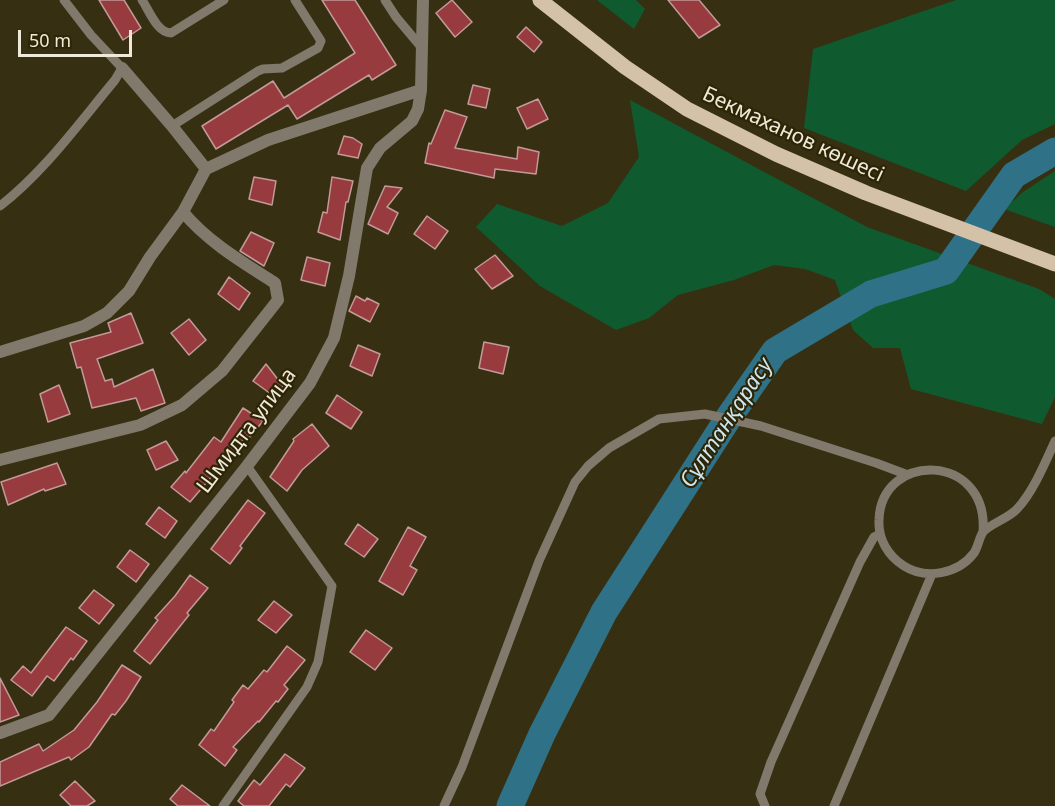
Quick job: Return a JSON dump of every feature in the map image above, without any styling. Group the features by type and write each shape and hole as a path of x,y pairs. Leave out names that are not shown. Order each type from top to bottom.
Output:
{"main road":[{"name":"Бекмаханов көшесі","path":"540,0 625,67 687,109 776,154 866,193 1054,264"}],"street":[{"name":"Шмидта улица","path":"0,733 49,715 310,383 334,338 349,276 367,168 380,148 412,121 418,109 421,90 423,0"},
{"path":"122,68 206,169"},
{"path":"0,352 84,326 107,313 129,291 150,257 183,212 206,169 268,140 421,90"},
{"path":"0,460 140,425 182,405 222,371 278,300 275,282 235,258 195,226 183,212"}],"lane":[{"path":"0,206 23,189 38,174 116,80 122,68 91,35 64,0"},
{"path":"142,0 160,28 165,33 171,33 224,0"},
{"path":"172,126 258,71 282,68 318,48 321,41 294,0"},
{"path":"384,0 422,48"},
{"path":"444,806 462,767 543,551 575,482 588,466 609,448 659,419 705,414 761,426 908,475"},
{"path":"983,532 1017,510 1035,483 1055,441"},
{"path":"223,806 307,687 318,662 332,586 247,466"},
{"path":"931,469 953,474 963,480 978,498 982,509 983,532 980,544 965,562 955,569 932,574 909,569 899,563 884,545 880,534 880,511 884,500 898,481 908,475 931,469"},
{"path":"765,806 760,794 771,762 860,561 874,537 880,534"},
{"path":"834,806 932,574"}],"green space":[{"path":"597,0 636,0 645,9 634,29"},
{"path":"956,0 1055,0 1055,124 1022,140 966,191 804,128 813,49"},
{"path":"630,100 867,227 1039,289 1055,299 1055,397 1042,424 911,389 900,348 873,348 853,330 835,280 805,269 774,265 734,280 678,295 649,318 616,330 540,286 476,227 497,204 562,226 608,203 639,157"},
{"path":"1055,171 1055,227 1004,209 1023,192"}],"building":[{"path":"99,0 124,0 141,28 123,40"},
{"path":"322,0 355,0 396,65 372,80 369,75 297,119 288,105 216,149 202,126 273,81 284,98 355,53"},
{"path":"452,0 472,22 455,37 436,13"},
{"path":"668,0 699,0 720,25 699,38"},
{"path":"526,27 542,42 534,52 517,37"},
{"path":"473,85 490,89 486,108 468,104"},
{"path":"538,99 548,119 527,129 517,108"},
{"path":"445,110 467,117 455,148 517,159 518,147 539,152 536,174 495,169 494,178 425,163 429,143 431,144"},
{"path":"344,136 353,138 362,144 358,158 338,154"},
{"path":"254,177 276,181 272,205 249,199"},
{"path":"332,177 353,181 348,202 346,202 340,240 318,232 323,212 327,213"},
{"path":"385,186 402,188 387,207 398,213 388,234 368,224"},
{"path":"427,216 448,231 435,249 414,234"},
{"path":"251,232 274,243 264,266 240,251"},
{"path":"495,255 513,276 492,289 475,269"},
{"path":"307,257 330,263 325,286 301,280"},
{"path":"229,277 250,293 239,310 218,294"},
{"path":"356,296 379,304 370,322 349,311"},
{"path":"131,313 143,343 97,359 105,381 112,379 114,387 153,369 165,403 141,411 136,398 92,408 81,367 77,368 70,343 111,332 108,323"},
{"path":"189,319 206,340 189,355 171,333"},
{"path":"484,342 509,347 503,374 479,368"},
{"path":"358,345 380,354 372,376 350,366"},
{"path":"266,364 283,386 275,397 253,381"},
{"path":"59,385 70,414 48,422 40,394"},
{"path":"337,395 362,412 351,429 326,413"},
{"path":"243,408 263,421 250,437 247,435 190,502 171,487 185,471 186,473 214,437 221,442"},
{"path":"312,424 329,446 302,470 287,491 270,477 294,441 293,439"},
{"path":"166,441 178,460 156,470 147,450"},
{"path":"57,463 66,484 45,491 44,489 8,505 1,482"},
{"path":"248,500 265,513 240,546 242,548 230,564 211,549"},
{"path":"159,507 177,521 165,538 146,524"},
{"path":"358,524 378,539 364,557 345,544"},
{"path":"408,527 426,537 410,566 417,570 403,595 379,581"},
{"path":"130,550 149,564 136,582 117,567"},
{"path":"190,575 208,588 150,664 134,651 158,620 155,618"},
{"path":"94,590 114,605 99,624 79,608"},
{"path":"274,601 292,615 276,633 258,620"},
{"path":"66,627 87,641 54,681 47,676 32,696 11,680 23,666 31,673"},
{"path":"366,630 392,648 375,670 350,652"},
{"path":"287,646 305,660 284,685 288,689 278,702 276,701 259,722 233,747 237,750 225,766 199,745 211,729 214,731 243,685 248,689 264,670 267,672"},
{"path":"122,665 141,677 126,701 115,715 112,714 89,747 71,760 69,757 0,786 0,762 39,744 43,751 74,730 97,702"},
{"path":"0,678 19,715 0,722"},
{"path":"285,754 305,768 290,787 286,784 269,806 244,806 238,801 254,780 260,785"},
{"path":"75,781 95,801 87,806 71,806 60,795"},
{"path":"182,785 210,806 178,806 170,799"}],"waterway":[{"name":"Сұлтанқарасу","path":"510,806 542,734 604,612 729,417 775,351 871,294 946,271 1014,175 1055,151"}]}
